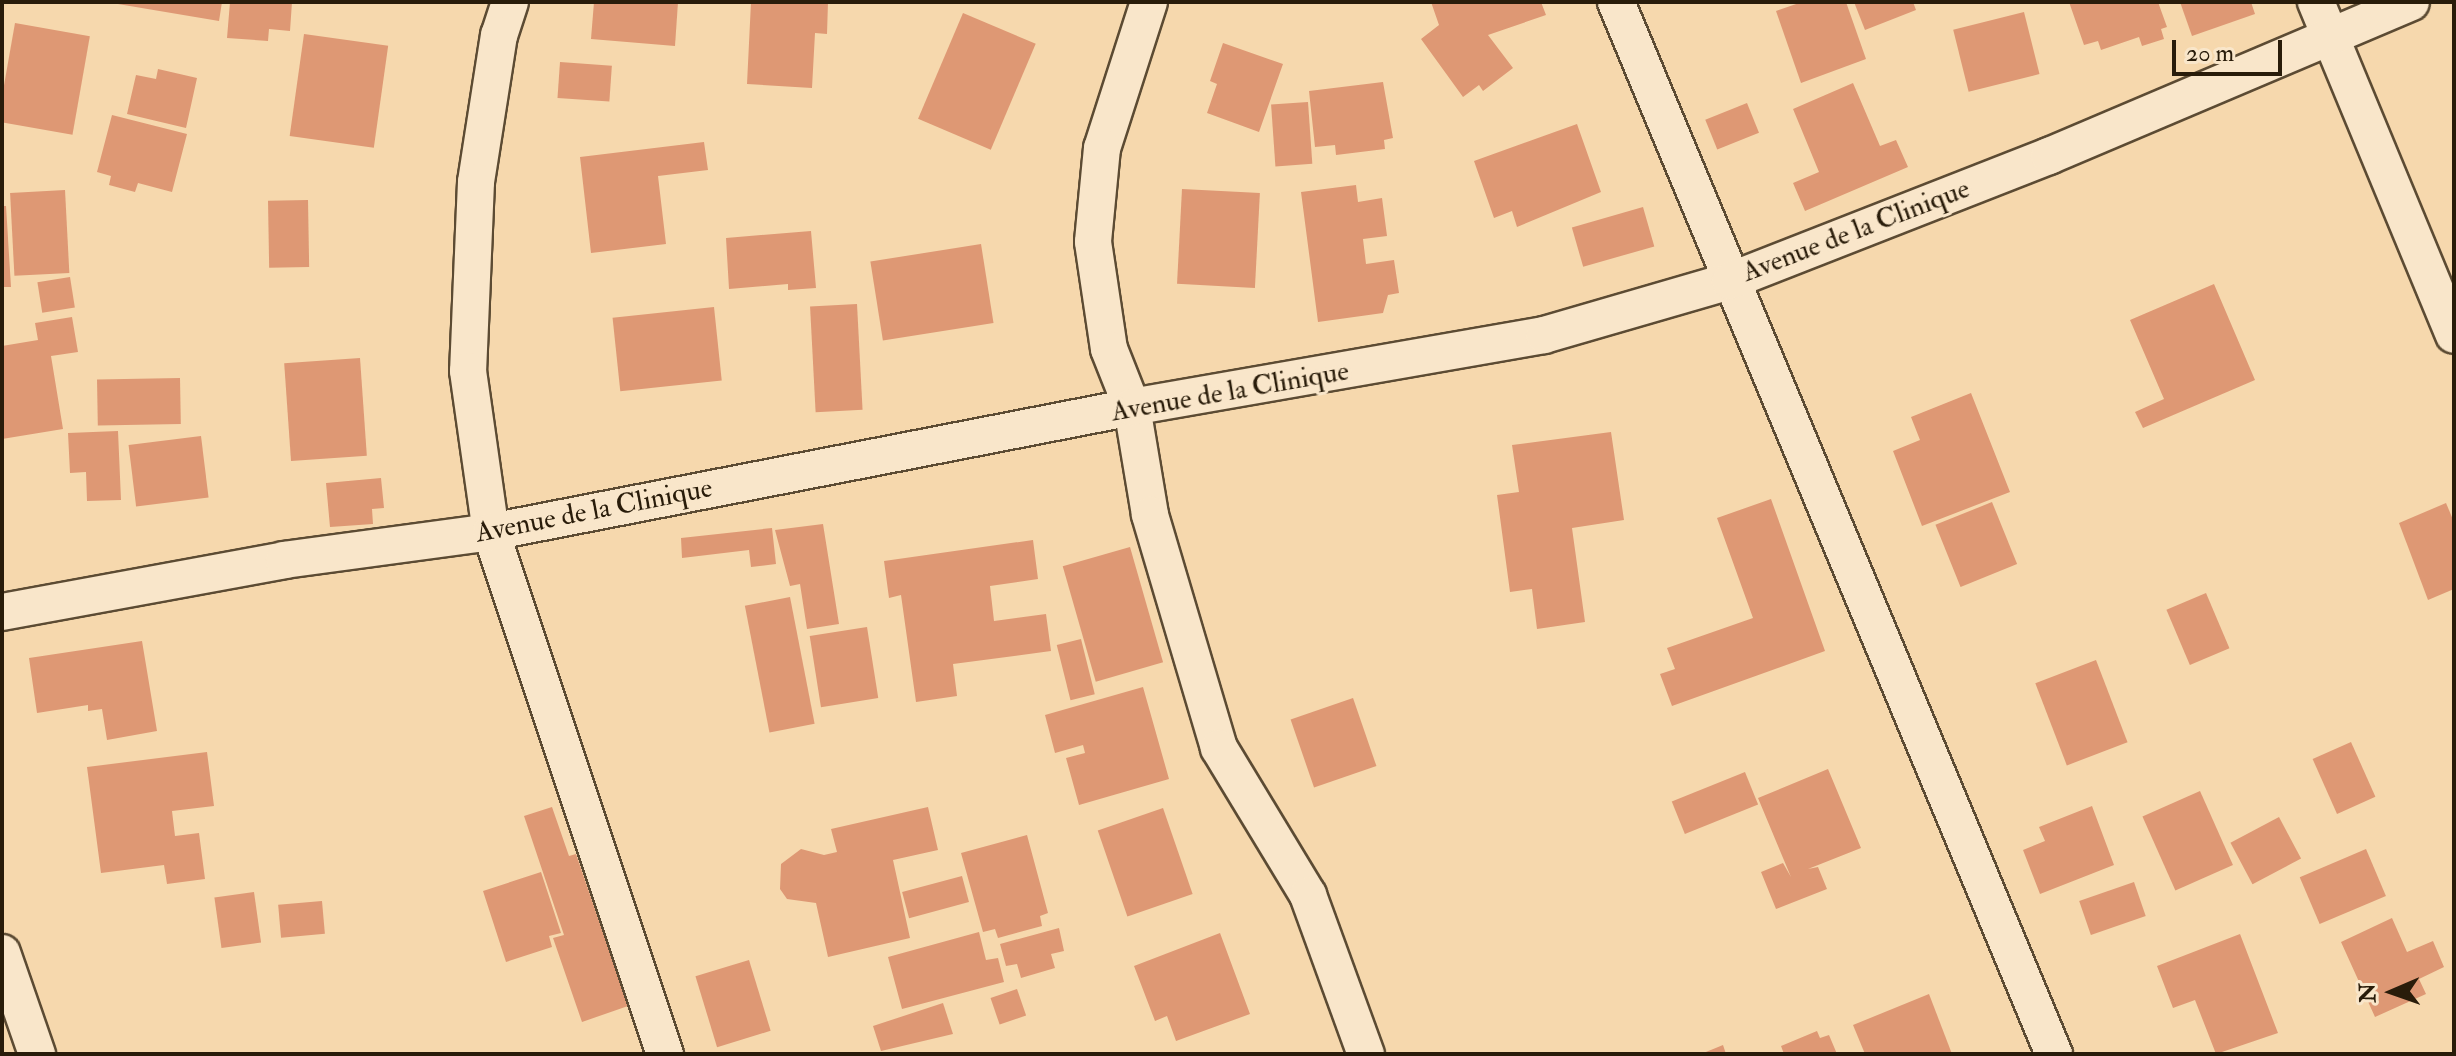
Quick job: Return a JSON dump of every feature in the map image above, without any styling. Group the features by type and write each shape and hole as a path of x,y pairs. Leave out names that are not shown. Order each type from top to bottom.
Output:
{"street":[{"path":"510,2 499,35 476,182 468,371 491,532 665,1054"},
{"path":"1149,2 1102,148 1093,242 1109,349 1132,407 1150,515 1219,748 1308,895 1366,1054"},
{"path":"1616,2 2054,1054"},
{"path":"2316,2 2454,335"},
{"name":"Avenue de la Clinique","path":"2,612 284,560 491,532 1132,407 1544,335 1730,281 2049,156 2411,2"},
{"path":"2,953 37,1054"}],"building":[{"path":"106,2 222,2 219,21"},
{"path":"230,2 292,2 290,31 269,29 268,41 227,38"},
{"path":"594,2 678,2 675,46 591,39"},
{"path":"751,2 828,2 827,34 815,33 812,88 747,84"},
{"path":"1431,2 1541,2 1546,15 1488,35 1513,68 1483,91 1479,85 1463,97 1421,39 1439,25"},
{"path":"1802,2 1846,2 1866,59 1801,83 1776,11"},
{"path":"1854,2 1913,2 1916,10 1865,30"},
{"path":"2069,2 2158,2 2167,27 2161,29 2164,39 2142,46 2139,37 2101,50 2098,41 2084,45"},
{"path":"2180,2 2251,2 2255,14 2192,36"},
{"path":"2024,12 2039,74 1969,92 1953,30"},
{"path":"963,13 1036,44 991,150 918,119"},
{"path":"15,23 90,36 72,135 2,122 2,97"},
{"path":"304,34 388,46 374,148 290,136"},
{"path":"1223,43 1283,64 1259,132 1207,113 1217,84 1210,81"},
{"path":"560,62 612,66 609,102 557,98"},
{"path":"158,69 197,78 186,128 127,114 136,75 156,79"},
{"path":"1383,82 1393,138 1384,140 1385,149 1336,155 1335,145 1315,147 1309,91"},
{"path":"1853,83 1880,146 1896,140 1908,167 1805,211 1793,183 1819,172 1793,109"},
{"path":"1308,102 1312,164 1275,166 1271,105"},
{"path":"1747,103 1759,133 1717,150 1705,120"},
{"path":"112,115 187,134 172,192 138,183 135,192 109,185 111,176 97,172"},
{"path":"1577,124 1601,192 1517,227 1512,211 1494,218 1474,161"},
{"path":"704,142 708,170 658,176 666,244 591,253 580,157"},
{"path":"1356,185 1358,202 1382,198 1387,236 1363,239 1366,264 1394,260 1399,293 1388,295 1383,313 1318,322 1301,192"},
{"path":"1182,189 1260,193 1255,288 1177,284"},
{"path":"65,190 69,273 14,276 10,193"},
{"path":"308,200 309,267 269,268 268,201"},
{"path":"2,206 6,206 11,287 2,287"},
{"path":"1643,207 1654,246 1583,267 1572,227"},
{"path":"811,231 816,288 788,290 788,284 729,289 726,238"},
{"path":"981,244 994,323 883,341 870,262"},
{"path":"70,277 75,308 42,313 37,282"},
{"path":"2214,284 2255,380 2143,428 2135,412 2164,399 2130,320"},
{"path":"857,304 863,410 816,412 810,306"},
{"path":"714,307 722,381 620,391 613,318"},
{"path":"72,317 78,352 51,356 63,429 2,439 2,346 38,340 35,323"},
{"path":"360,358 367,456 291,461 284,363"},
{"path":"180,378 181,424 98,425 97,379"},
{"path":"1971,393 2010,492 1922,526 1893,451 1920,440 1911,417"},
{"path":"118,431 121,500 87,501 86,472 70,473 68,433"},
{"path":"1611,432 1624,520 1572,528 1585,622 1537,629 1532,589 1510,592 1497,495 1519,492 1512,445"},
{"path":"201,436 209,498 136,506 129,445"},
{"path":"381,478 384,508 372,509 373,524 330,527 326,483"},
{"path":"1771,499 1825,651 1672,706 1660,674 1675,669 1667,648 1753,618 1717,518"},
{"path":"1992,502 2017,564 1961,587 1935,525"},
{"path":"2446,503 2454,522 2454,589 2428,600 2399,523"},
{"path":"823,524 839,624 807,629 800,584 790,586 775,530"},
{"path":"772,528 776,564 751,567 749,550 682,558 681,538"},
{"path":"1033,540 1038,579 990,586 994,621 1046,614 1051,651 953,664 957,696 916,702 901,595 889,598 884,561"},
{"path":"1130,547 1163,662 1096,682 1063,566"},
{"path":"2206,593 2229,648 2190,665 2166,610"},
{"path":"790,597 815,724 769,732 745,606"},
{"path":"867,627 878,698 821,707 810,636"},
{"path":"1081,639 1095,694 1071,700 1057,645"},
{"path":"142,641 157,731 107,740 102,709 88,711 88,705 37,713 29,658"},
{"path":"2096,660 2128,742 2067,765 2035,683"},
{"path":"1143,687 1169,779 1079,805 1066,758 1085,753 1083,745 1055,753 1045,715"},
{"path":"1353,698 1376,766 1314,788 1291,719"},
{"path":"2351,742 2375,797 2337,814 2313,759"},
{"path":"207,752 214,806 172,811 175,836 199,833 205,879 167,884 164,865 101,873 87,767"},
{"path":"1828,769 1861,848 1808,869 1818,867 1827,889 1776,909 1761,872 1783,863 1791,877 1758,798"},
{"path":"1745,772 1758,804 1685,834 1672,802"},
{"path":"2200,791 2233,865 2175,891 2142,817"},
{"path":"2092,806 2114,865 2040,894 2023,850 2045,841 2039,827"},
{"path":"552,807 569,856 576,854 628,1006 582,1022 553,938 564,935 524,816"},
{"path":"928,807 938,850 893,860 910,938 828,957 816,903 787,899 780,889 781,864 801,849 824,855 837,852 831,829"},
{"path":"1163,808 1193,894 1127,917 1098,830"},
{"path":"2279,817 2301,858 2253,884 2230,843"},
{"path":"1027,835 1048,913 1040,916 1042,926 998,938 995,929 983,932 961,853"},
{"path":"2366,849 2386,896 2320,924 2300,877"},
{"path":"541,872 561,933 549,936 552,947 506,962 483,891"},
{"path":"962,876 969,902 909,918 902,892"},
{"path":"2134,882 2146,916 2091,935 2079,901"},
{"path":"254,892 261,943 221,948 214,898"},
{"path":"322,901 325,934 281,938 278,905"},
{"path":"2392,918 2407,952 2433,941 2444,967 2419,979 2426,994 2375,1017 2341,942"},
{"path":"1059,928 1064,951 1051,954 1055,968 1021,978 1017,964 1006,966 1000,944"},
{"path":"979,932 986,960 998,958 1004,982 902,1009 888,957"},
{"path":"1220,933 1250,1014 1176,1041 1167,1016 1155,1021 1134,966"},
{"path":"2240,934 2278,1033 2216,1054 2195,1000 2173,1008 2157,966"},
{"path":"749,960 771,1031 717,1047 695,976"},
{"path":"1017,989 1026,1015 1000,1025 991,998"},
{"path":"1929,994 1952,1054 1865,1054 1853,1025"},
{"path":"943,1003 953,1034 881,1051 873,1026"},
{"path":"1817,1031 1820,1038 1829,1035 1837,1054 1784,1054 1781,1046"},
{"path":"1723,1045 1726,1054 1701,1054"}]}
